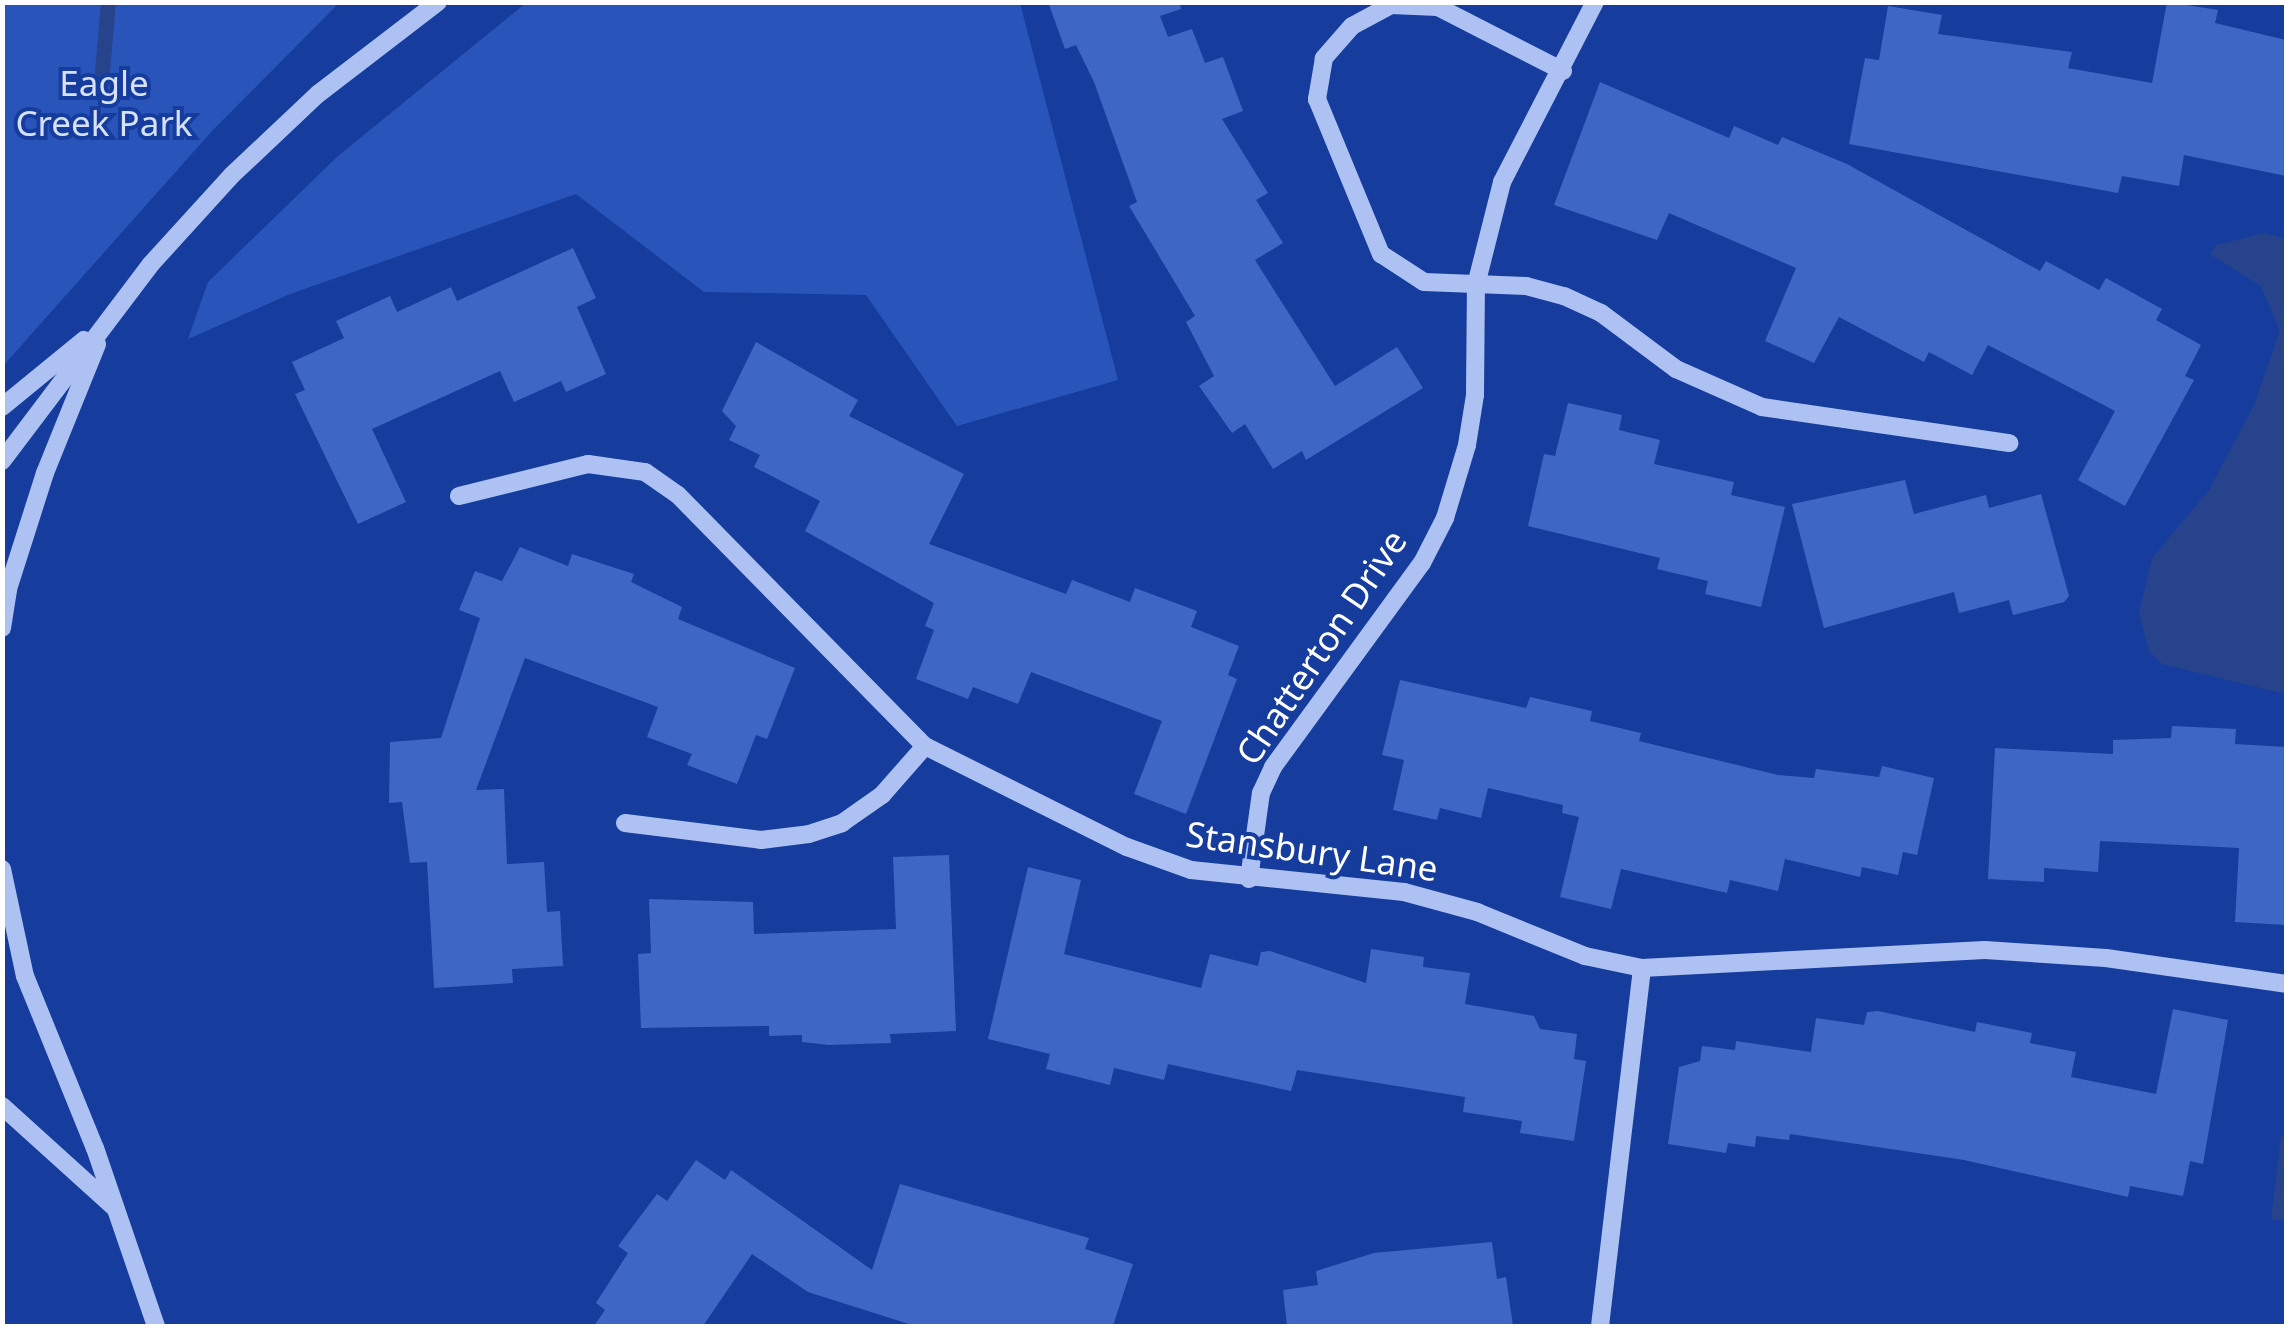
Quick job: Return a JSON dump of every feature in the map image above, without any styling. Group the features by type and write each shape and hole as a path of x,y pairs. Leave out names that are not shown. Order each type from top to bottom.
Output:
{"street":[{"path":"2,461 151,264 282,126 438,2"},
{"name":"Chatterton Drive","path":"1248,878 1262,793 1273,767 1422,563 1445,518 1475,395 1476,285 1502,182 1563,71 1594,2"},
{"path":"1563,71 1426,4 1369,13 1324,58 1317,99 1381,254 1424,282 1542,288 1578,301 1676,369 1762,406 2009,443"},
{"path":"2,407 107,320"},
{"path":"2,628 8,589 45,472 107,320"},
{"name":"Stansbury Lane","path":"459,496 588,464 645,472 678,495 925,746 1138,852 1248,878 1416,895 1584,956 1642,968 1985,950 2106,958 2286,984"},
{"path":"625,823 761,840 809,834 842,823 882,795 925,746"},
{"path":"2,869 25,976 156,1326"},
{"path":"1600,1326 1642,968"},
{"path":"2,1106 115,1208"}],"green space":[{"name":"Eagle Creek Park","path":"3,2 339,3 212,131 3,366"},
{"path":"526,3 1020,3 1118,380 957,426 866,295 704,292 576,194 290,294 188,339 208,282 338,156"}],"shaded area":[{"path":"2264,233 2286,239 2286,694 2162,664 2149,651 2139,612 2152,558 2209,490 2254,405 2280,331 2261,286 2210,254 2217,245"},
{"path":"2281,1136 2286,1137 2286,1221 2271,1219"}],"building":[{"path":"1048,2 1179,2 1181,9 1160,16 1168,37 1192,29 1205,63 1223,57 1243,111 1222,119 1268,193 1256,200 1283,243 1255,260 1335,386 1397,347 1423,388 1306,460 1302,451 1273,469 1245,424 1232,433 1199,386 1214,376 1186,322 1195,316 1129,206 1137,202 1094,82 1076,45 1065,49"},
{"path":"2167,2 2218,10 2215,23 2286,40 2286,176 2184,155 2179,186 2122,176 2118,193 1849,144 1865,58 1879,60 1888,6 1942,15 1938,34 2072,52 2068,68 2152,83"},
{"path":"1600,82 1729,138 1734,126 1778,145 1782,137 1847,164 2040,271 2046,261 2099,290 2106,278 2162,309 2156,320 2201,345 2185,376 2194,380 2125,506 2078,480 2115,411 1988,345 1972,375 1929,352 1924,362 1839,317 1814,363 1765,341 1796,268 1669,213 1657,240 1554,205"},
{"path":"573,248 596,298 577,307 606,374 566,392 561,381 514,402 500,371 372,429 406,502 358,524 295,394 305,390 292,362 344,338 336,321 390,296 397,312 451,287 457,301"},
{"path":"756,342 858,400 849,416 964,474 929,544 1066,594 1072,580 1130,602 1135,588 1197,611 1191,627 1239,646 1228,675 1237,679 1186,814 1134,794 1162,721 1031,672 1018,704 973,687 968,699 916,679 934,630 925,626 934,603 805,531 820,501 754,467 760,455 729,440 736,426 722,411"},
{"path":"1568,403 1622,415 1619,430 1660,440 1654,464 1734,482 1731,495 1785,507 1761,607 1705,594 1708,581 1657,569 1660,558 1528,526 1544,454 1555,456"},
{"path":"1905,480 1914,514 1986,495 1989,508 2041,494 2069,596 2064,602 2013,615 2009,600 1959,613 1954,592 1824,628 1792,504"},
{"path":"520,547 568,566 572,554 634,574 631,582 682,607 678,619 795,668 767,739 756,735 737,784 687,765 692,754 647,737 658,707 525,658 476,790 504,789 507,864 544,862 547,912 560,911 563,966 512,969 513,983 434,988 427,862 410,863 402,802 389,803 390,742 441,738 480,618 459,610 475,571 502,581"},
{"path":"1400,680 1526,708 1530,697 1592,711 1590,721 1641,733 1639,741 1778,775 1814,778 1816,769 1879,777 1882,766 1934,778 1917,855 1903,852 1898,875 1862,867 1860,877 1785,859 1778,891 1730,880 1727,893 1621,869 1611,909 1560,897 1579,817 1562,813 1563,805 1488,788 1481,818 1440,808 1437,820 1393,810 1404,760 1382,755"},
{"path":"2172,726 2236,729 2235,744 2286,747 2286,925 2235,922 2239,848 2100,841 2098,872 2044,868 2044,882 1988,879 1995,748 2113,754 2113,740 2171,738"},
{"path":"949,855 956,1031 890,1034 891,1043 829,1045 802,1042 802,1035 769,1036 769,1026 641,1028 638,954 651,953 649,899 753,902 754,934 896,929 893,857"},
{"path":"1028,867 1081,880 1064,954 1201,988 1210,954 1258,966 1261,952 1270,951 1366,983 1371,949 1424,957 1423,967 1470,973 1465,1004 1534,1016 1540,1029 1577,1034 1574,1059 1586,1061 1574,1141 1520,1133 1522,1121 1463,1112 1465,1097 1297,1070 1291,1091 1168,1064 1164,1080 1114,1068 1110,1085 1046,1069 1050,1054 988,1039"},
{"path":"2173,1009 2228,1020 2203,1164 2190,1161 2183,1196 2130,1186 2128,1197 1964,1160 1790,1134 1789,1140 1756,1136 1755,1147 1728,1143 1726,1153 1668,1144 1679,1067 1700,1061 1702,1046 1735,1050 1736,1041 1811,1052 1816,1018 1864,1025 1867,1012 1878,1011 1975,1032 1977,1022 2032,1033 2030,1043 2076,1052 2071,1077 2156,1094"},
{"path":"696,1160 725,1180 731,1170 872,1270 900,1184 1089,1238 1085,1249 1133,1264 1113,1326 915,1326 808,1292 752,1254 703,1326 594,1326 605,1310 596,1303 628,1253 618,1246 657,1194 667,1201"},
{"path":"1492,1242 1497,1279 1506,1277 1513,1326 1287,1326 1283,1290 1318,1285 1316,1271 1374,1253"}],"waterway":[{"path":"101,83 108,2"}]}
